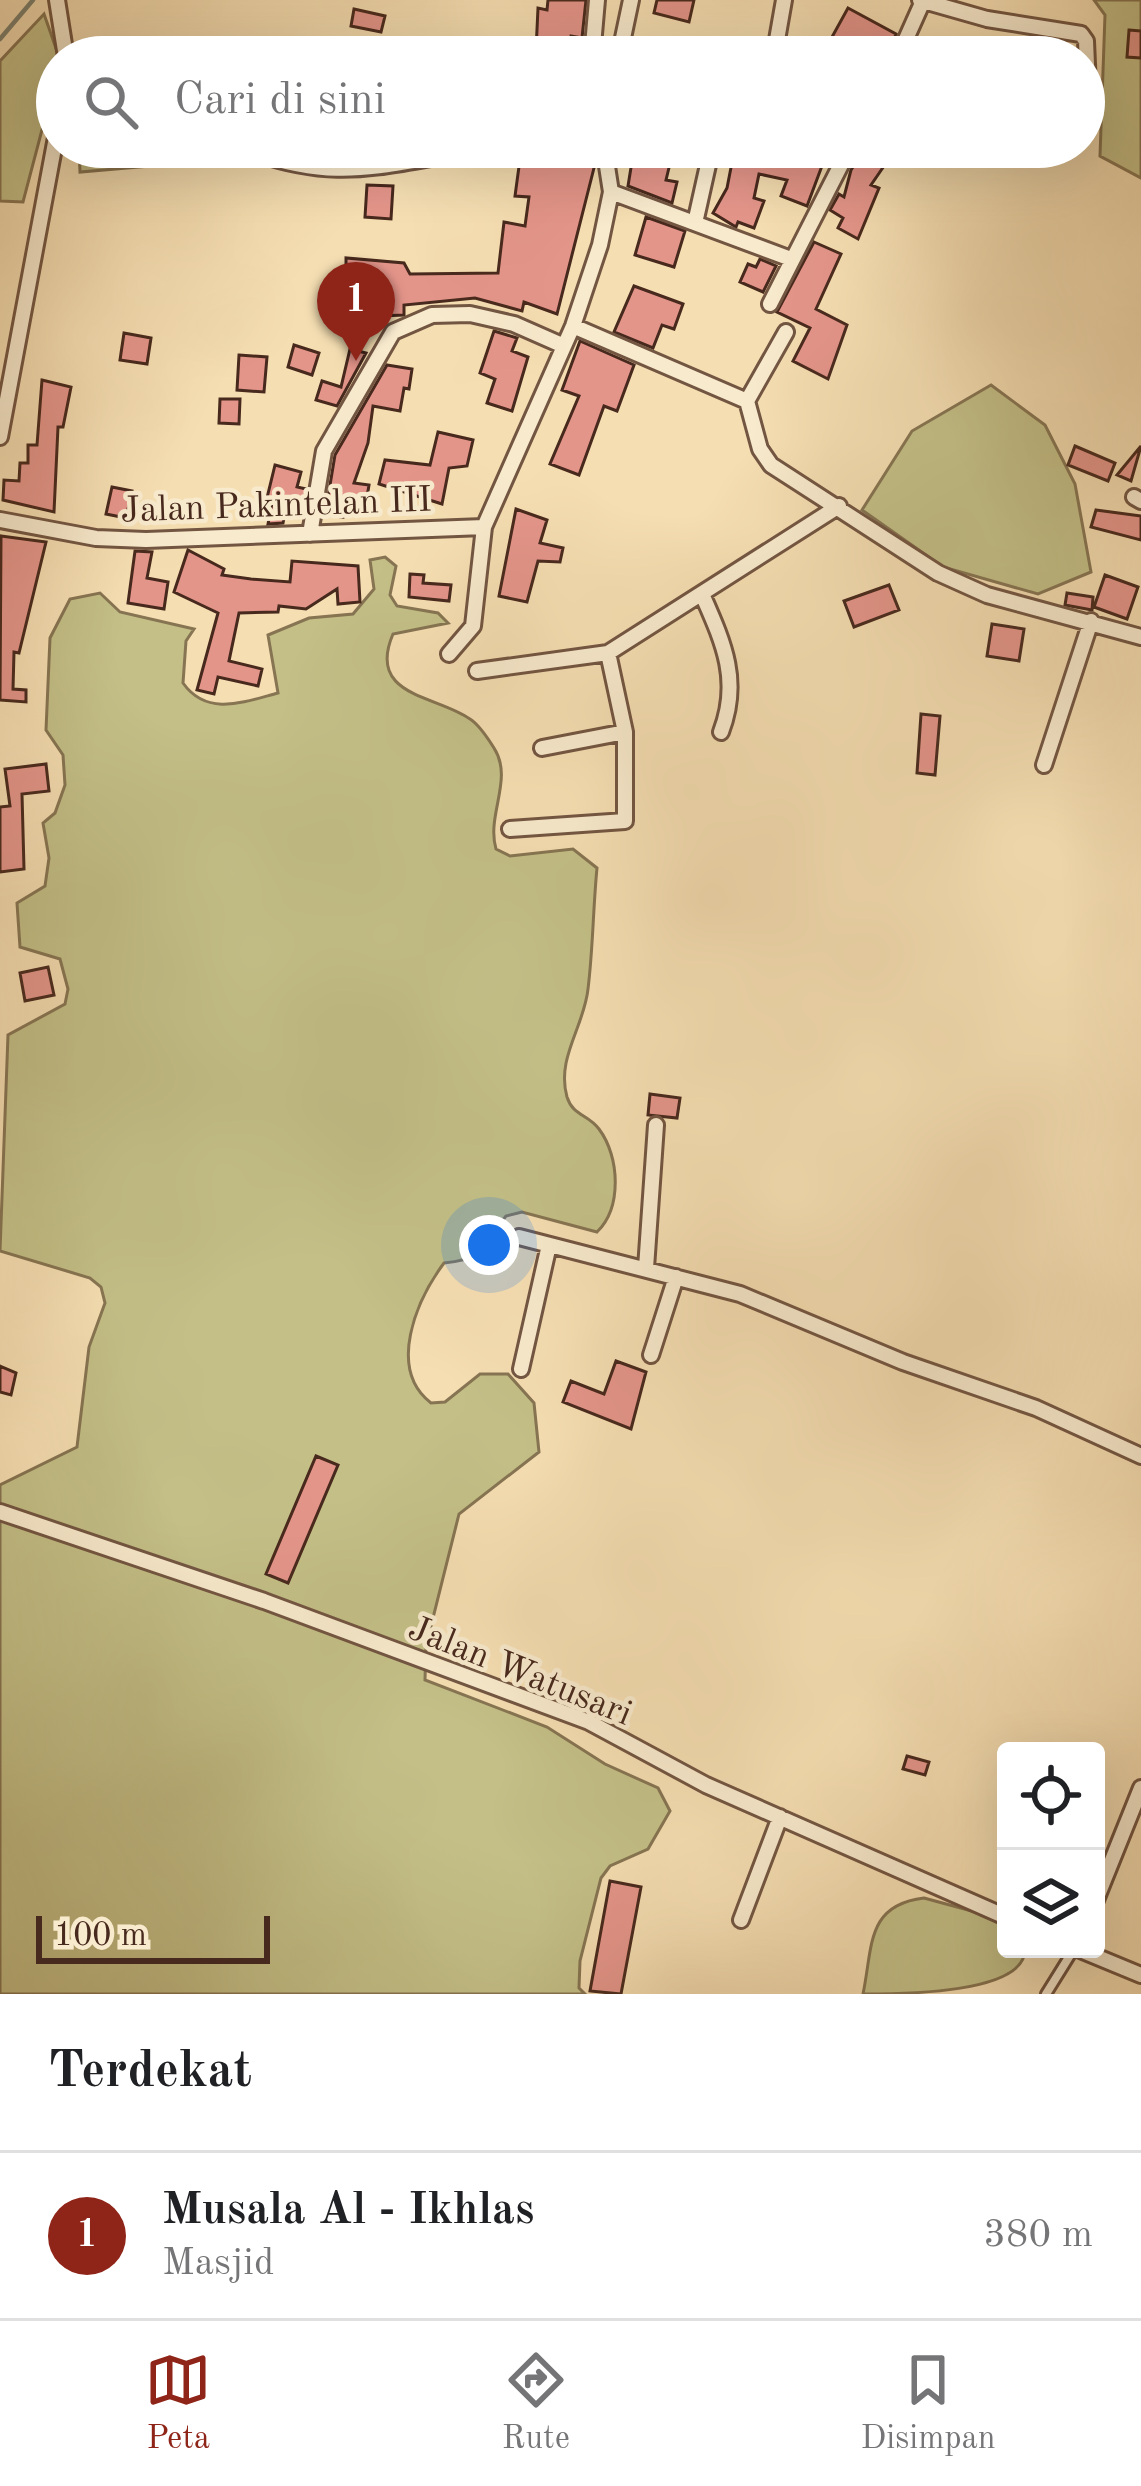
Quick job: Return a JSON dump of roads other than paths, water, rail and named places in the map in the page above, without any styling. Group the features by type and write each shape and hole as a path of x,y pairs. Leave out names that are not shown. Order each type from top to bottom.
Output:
{"street":[{"path":"57,0 62,36"},
{"path":"594,36 597,0"},
{"path":"623,36 631,0"},
{"path":"778,36 784,0"},
{"path":"907,36 921,1 987,19 1082,36"},
{"path":"0,437 50,168"},
{"path":"339,168 368,172 389,168"},
{"name":"Jalan Pakintelan III","path":"448,654 473,626 484,527 573,326 611,192 607,168"},
{"path":"695,224 707,168"},
{"path":"770,304 839,168"},
{"path":"611,192 791,259"},
{"path":"310,534 324,452 393,332 431,315 470,314 514,324 564,346"},
{"path":"573,326 747,401"},
{"path":"786,332 747,401 760,449 771,465 938,573 987,596 1141,638"},
{"path":"477,671 608,653 839,506"},
{"name":"Jalan Pakintelan III","path":"0,520 96,538 484,527"},
{"path":"701,594 732,669 729,710 721,731"},
{"path":"1044,765 1091,621"},
{"path":"510,829 625,821 625,732 608,653"},
{"path":"542,748 625,732"},
{"path":"646,1268 656,1125"},
{"path":"519,1238 740,1294 902,1362 1036,1408 1141,1456"},
{"path":"520,1369 549,1245"},
{"path":"651,1355 676,1277"},
{"name":"Jalan Watusari","path":"0,1511 264,1601 589,1722 780,1817 997,1913"},
{"path":"1105,1878 1141,1788"},
{"path":"741,1920 780,1817"},
{"path":"1098,1958 1141,1975"}],"lane":[{"path":"1046,1994 1070,1958"}],"waterway":[{"path":"0,39 33,0"}],"place":[{"name":"Musala Al - Ikhlas","path":"356,361"}]}
